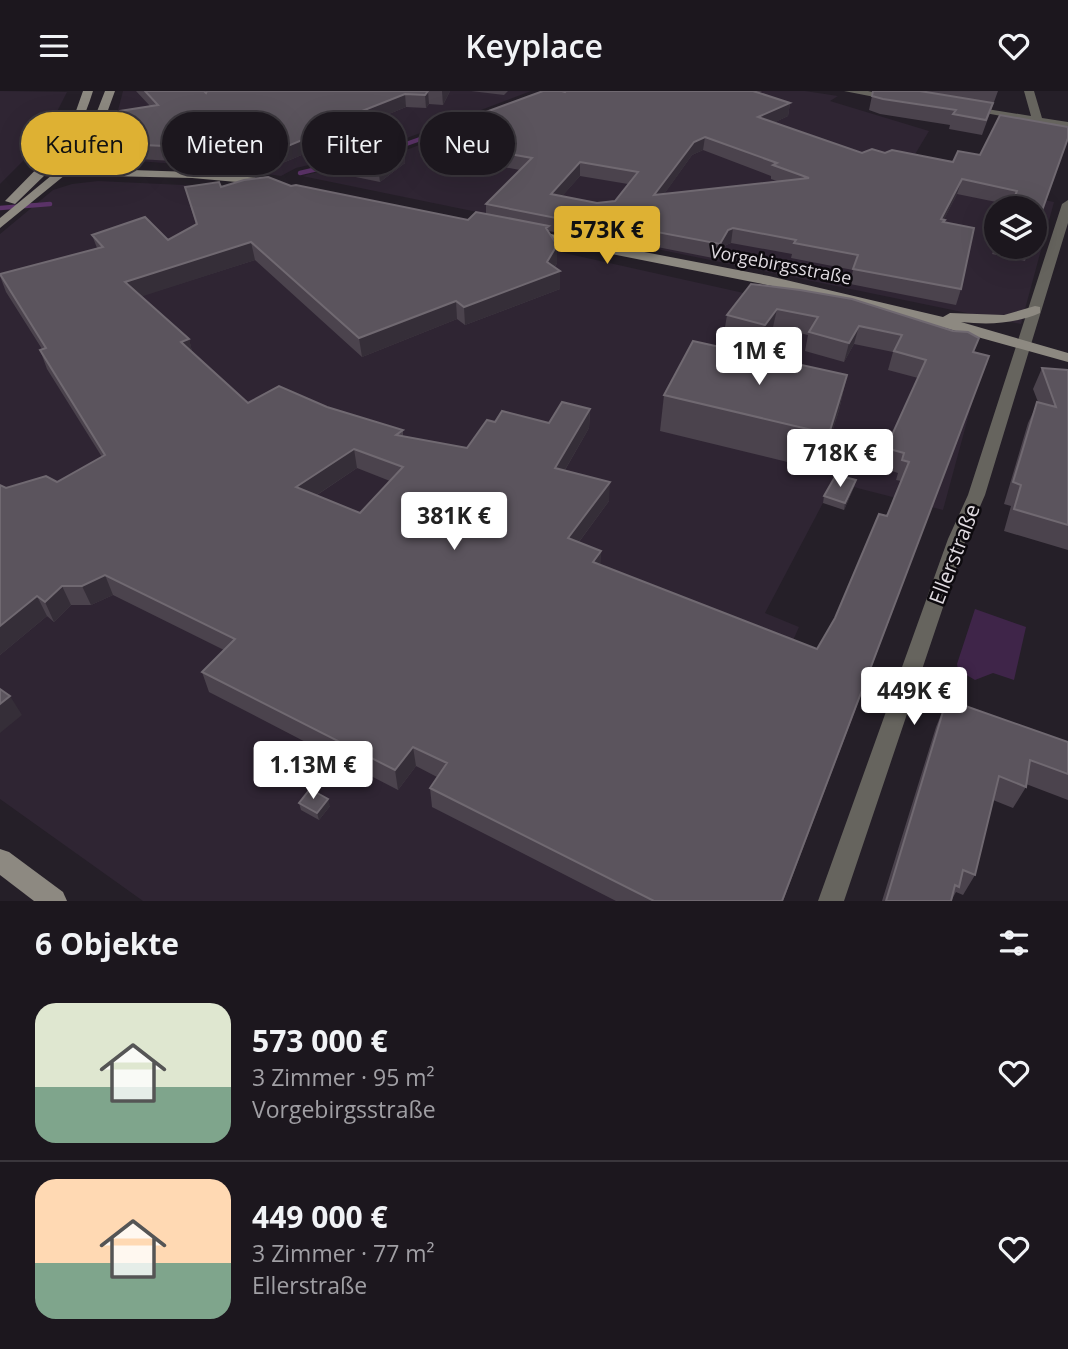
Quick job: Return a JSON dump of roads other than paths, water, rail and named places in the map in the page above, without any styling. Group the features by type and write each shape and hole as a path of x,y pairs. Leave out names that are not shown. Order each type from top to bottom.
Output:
{"street":[{"path":"83,112 88,91"},
{"path":"102,112 110,91"},
{"path":"849,91 911,100"},
{"path":"1028,91 1037,120"},
{"path":"960,108 1068,125"},
{"path":"148,174 220,177 283,185"},
{"path":"0,210 38,175"},
{"path":"0,224 60,175"},
{"name":"Ellerstraße","path":"831,901 948,565 975,500 1018,376 1023,345 1068,204"},
{"name":"Vorgebirgsstraße","path":"515,231 845,296 924,315 1068,358"},
{"path":"924,315 1004,321 1019,318 1035,310"},
{"path":"0,860 54,901"}],"waterway":[{"path":"406,144 420,139"},
{"path":"0,208 50,204"}]}
